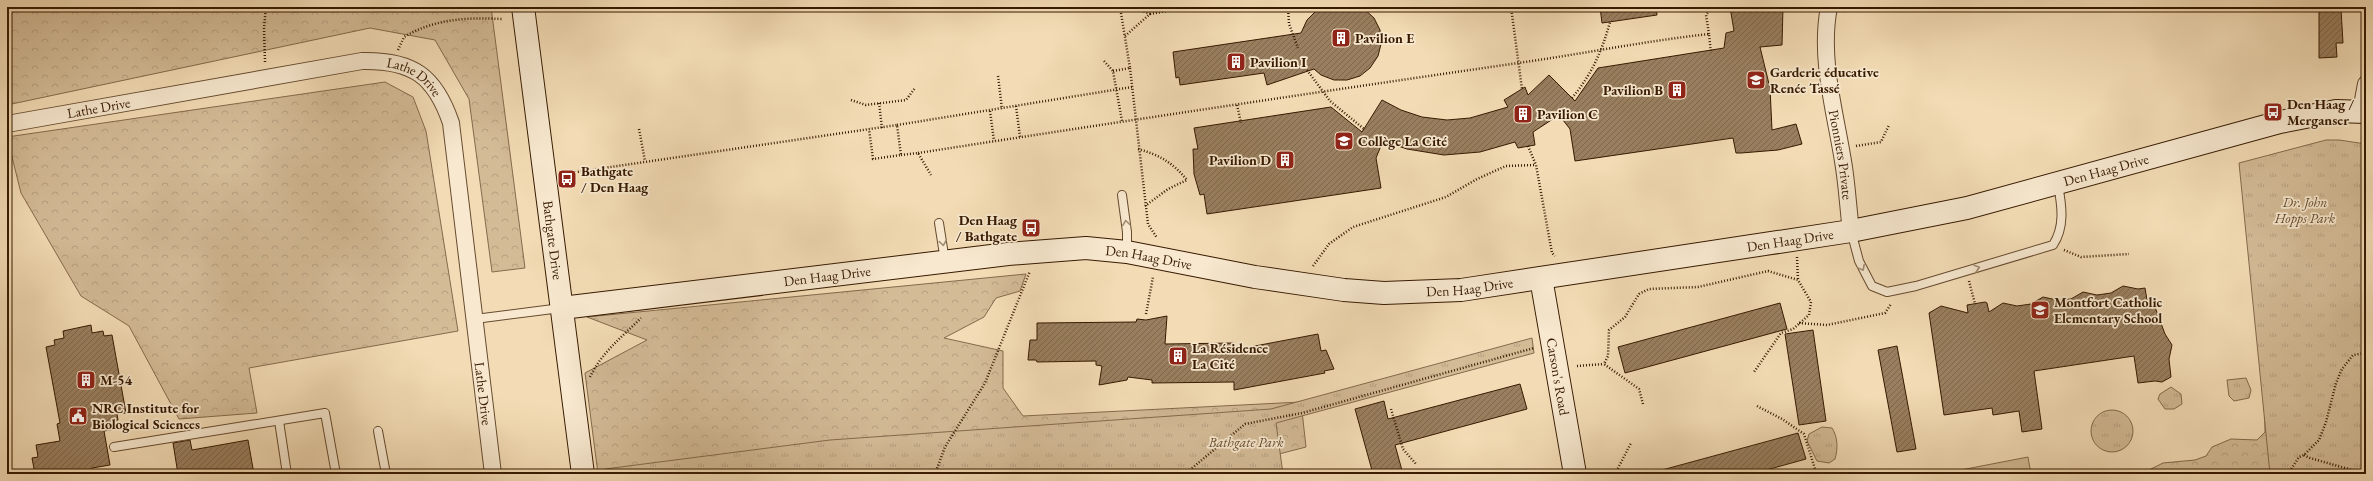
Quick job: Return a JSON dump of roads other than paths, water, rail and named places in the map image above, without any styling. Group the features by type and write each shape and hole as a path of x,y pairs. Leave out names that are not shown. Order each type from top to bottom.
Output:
{"street":[{"name":"Bathgate Drive","path":"524,7 583,474"},
{"name":"Pionniers Private","path":"1836,9 1826,23 1826,53 1845,170 1851,231"},
{"name":"Lathe Drive","path":"7,124 362,61 393,63 420,72 434,86 444,104 451,123 493,474"},
{"path":"2364,111 2366,84"},
{"name":"Den Haag Drive","path":"562,308 946,262 1086,248 1127,252 1305,285 1360,291 1421,292 1462,290 1851,231 1948,213 2280,122 2336,111 2364,111"},
{"name":"Carson's Road","path":"1541,278 1575,474"}],"lane":[{"path":"1851,231 1859,261 1872,286 1887,292 1966,271 2053,245 2059,235 2062,214 2058,184"},
{"path":"1122,195 1127,232 1127,252"},
{"path":"939,223 946,262"},
{"path":"475,319 562,308"},
{"path":"114,447 325,414 336,474"},
{"path":"279,421 287,474"},
{"path":"378,431 386,474"}],"place":[{"name":"Pavilion E","path":"1341,38"},
{"name":"Pavilion I","path":"1236,62"},
{"name":"Garderie éducative Renée Tassé","path":"1756,80"},
{"name":"Pavilion B","path":"1677,90"},
{"name":"Den Haag / Merganser","path":"2273,112"},
{"name":"Pavilion C","path":"1523,114"},
{"name":"Collège La Cité","path":"1344,141"},
{"name":"Pavilion D","path":"1285,160"},
{"name":"Bathgate / Den Haag","path":"567,179"},
{"name":"Den Haag / Bathgate","path":"1031,228"},
{"name":"Montfort Catholic Elementary School","path":"2040,310"},
{"name":"La Résidence La Cité","path":"1178,356"},
{"name":"M-54","path":"86,380"},
{"name":"NRC Institute for Biological Sciences","path":"78,416"}],"park label":[{"name":"Dr. John Hopps Park","path":"2305,210"},
{"name":"Bathgate Park","path":"1246,442"}]}
